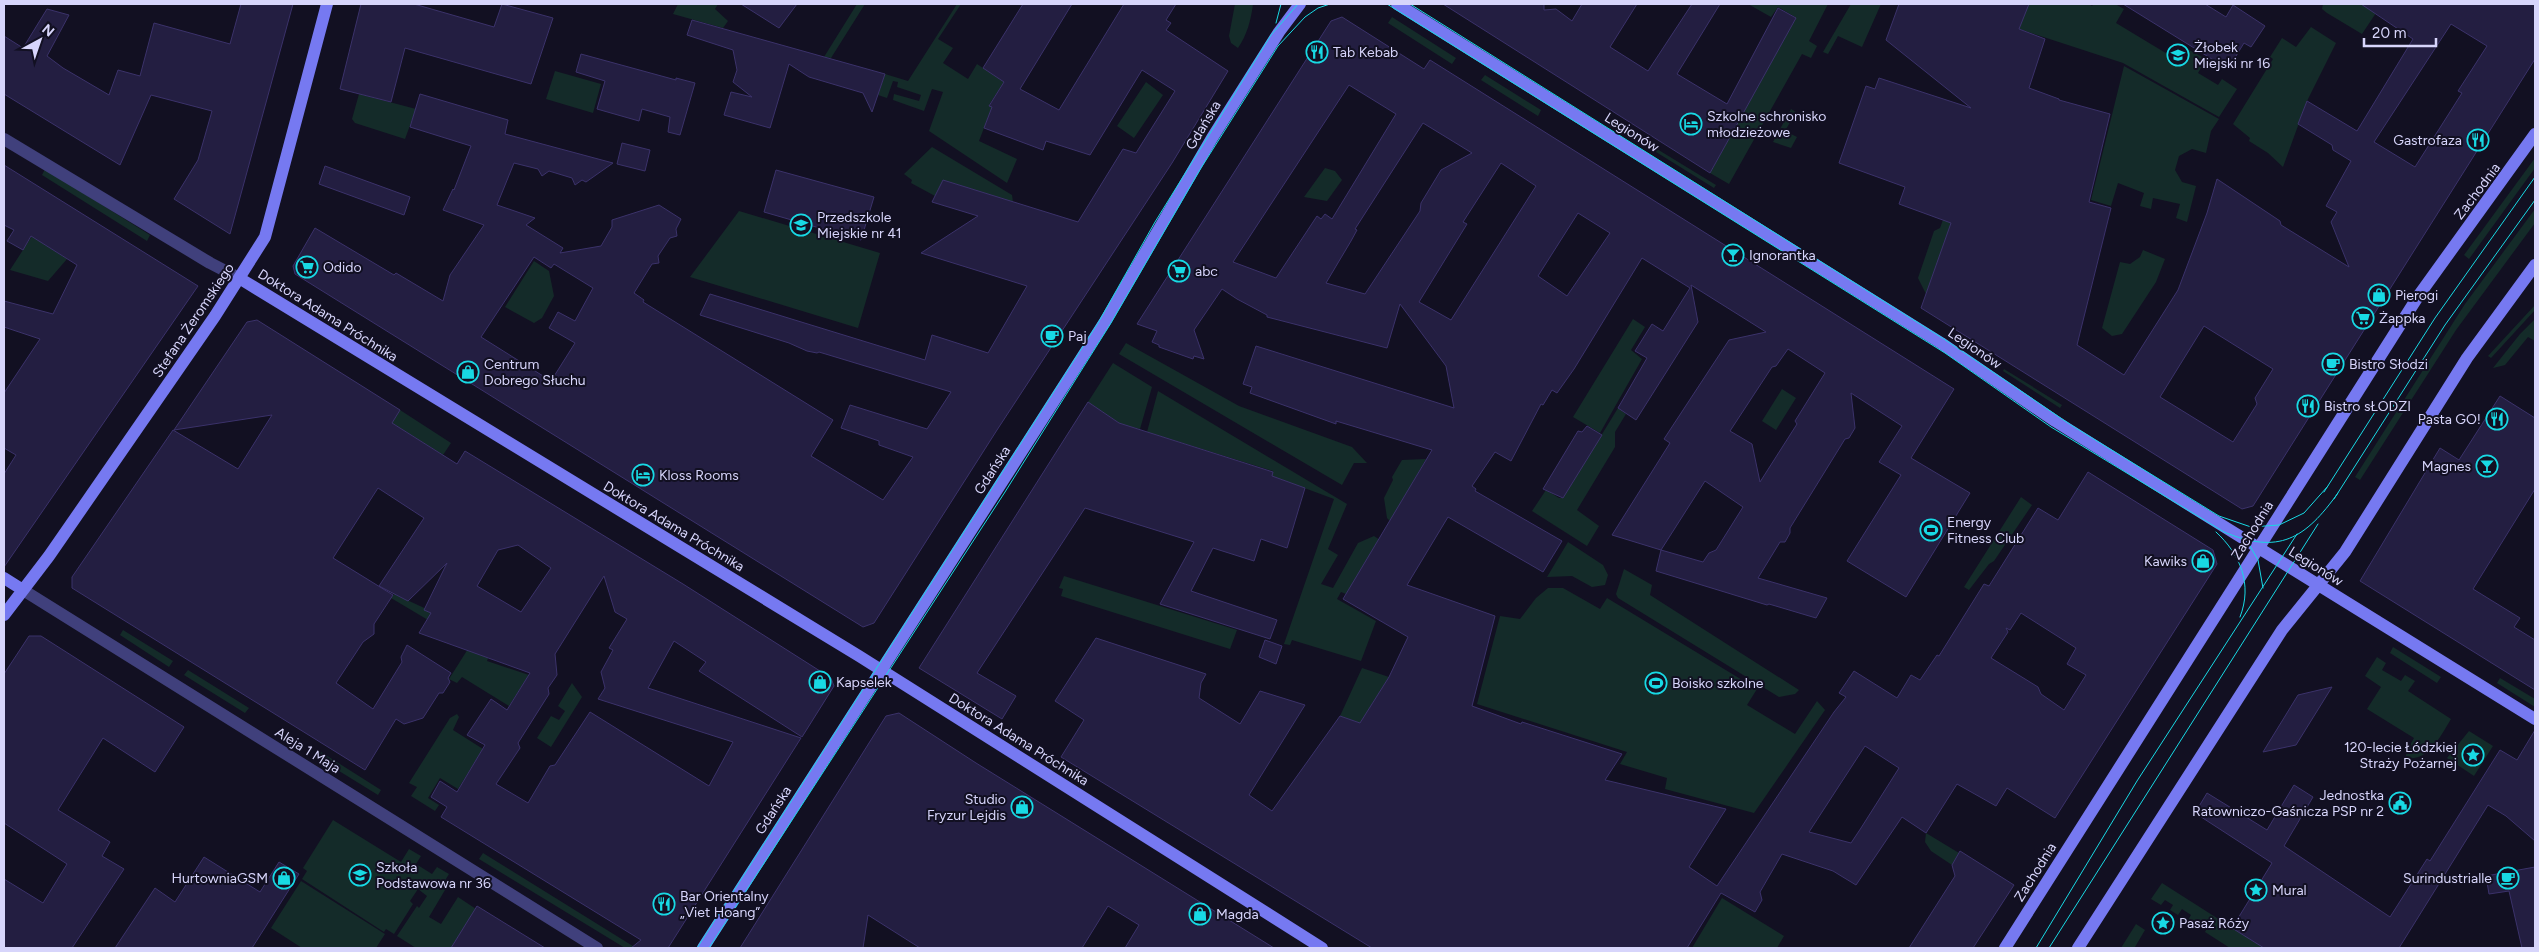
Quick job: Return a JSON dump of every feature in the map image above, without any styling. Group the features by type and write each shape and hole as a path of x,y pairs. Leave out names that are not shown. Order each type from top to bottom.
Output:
{"street":[{"name":"Stefana Żeromskiego","path":"4,615 55,548 240,278 265,237 327,4"},
{"name":"Gdańska","path":"703,948 1106,320 1212,138 1279,32 1300,4"},
{"name":"Legionów","path":"1397,4 1941,343 2055,421 2535,720"},
{"name":"Zachodnia","path":"2005,948 2420,295 2535,134"},
{"name":"Doktora Adama Próchnika","path":"4,139 210,263 240,278 881,670 1322,948"},
{"path":"2078,948 2282,630 2345,552 2468,358 2535,265"},
{"name":"Aleja 1 Maja","path":"4,578 597,948"}],"green space":[{"path":"678,4 718,4 715,9 728,21 723,28 673,14"},
{"path":"857,4 865,4 831,58 824,57"},
{"path":"957,4 961,4 938,39 953,48 943,63 968,79 977,64 1004,82 989,105 992,107 979,141 1017,159 1007,183 929,131 943,92 932,89 924,111 893,100 894,94 919,101 921,95 897,87 898,82 893,81 887,98 878,95 885,74 908,81"},
{"path":"1235,4 1253,4 1248,27 1238,48 1231,43 1229,36"},
{"path":"1748,4 1828,4 1809,41 1817,46 1811,58 1802,54 1729,184 1710,173 1795,17 1778,7 1771,17"},
{"path":"1851,4 1881,4 1862,47 1838,36 1828,54 1823,52"},
{"path":"2028,4 2089,4 2092,6 2094,4 2115,4 2124,9 2116,23 2174,58 2182,46 2206,59 2198,73 2218,85 2222,79 2237,89 2219,117 2123,63 2019,29"},
{"path":"2323,4 2382,4 2362,34 2327,13 2322,9"},
{"path":"1392,17 1456,58 1452,64 1388,23"},
{"path":"2311,27 2336,43 2307,101 2283,167 2268,153 2249,141 2250,138 2233,124 2273,59 2270,57 2282,38 2296,47"},
{"path":"2124,66 2219,119 2211,131 2206,153 2192,149 2179,156 2175,170 2182,182 2196,186 2187,222 2176,218 2180,204 2153,198 2151,209 2140,206 2144,193 2118,183 2111,206 2091,200"},
{"path":"555,71 601,84 593,113 546,99"},
{"path":"1485,75 1541,110 1538,116 1481,80"},
{"path":"1146,82 1163,95 1134,138 1117,126"},
{"path":"359,94 416,109 405,139 355,123 352,119"},
{"path":"1791,109 1796,112 1785,131 1797,137 1791,148 1773,142"},
{"path":"932,147 1012,195 1013,202 943,180 935,196 911,183 912,180 904,174"},
{"path":"1657,149 1716,185 1714,188 1656,152"},
{"path":"2535,158 2535,168 2469,259 2464,255"},
{"path":"1325,168 1335,171 1342,180 1327,201 1304,197"},
{"path":"45,169 150,235 147,241 42,175"},
{"path":"1949,203 1958,206 1926,294 1918,278 1934,231 1940,228"},
{"path":"2535,209 2535,223 2456,330 2360,480 2355,477 2465,304"},
{"path":"739,211 880,253 858,328 690,277"},
{"path":"32,236 67,259 48,281 10,270"},
{"path":"2143,250 2165,259 2156,282 2122,334 2112,336 2102,328 2120,262 2130,264 2140,257"},
{"path":"534,261 549,271 554,296 542,318 534,323 505,307"},
{"path":"2535,305 2535,310 2491,358 2488,356"},
{"path":"1633,319 1645,327 1631,350 1642,359 1600,433 1573,417"},
{"path":"2535,319 2535,341 2528,337 2505,365 2493,368 2520,334"},
{"path":"1126,343 1239,406 1352,447 1367,463 1354,463 1342,485 1119,354"},
{"path":"1113,363 1152,387 1140,429 1122,425 1088,402"},
{"path":"2004,369 2062,405 2060,408 2003,371"},
{"path":"1782,389 1796,398 1776,430 1762,421"},
{"path":"1158,391 1347,504 1328,549 1338,555 1321,584 1333,588 1358,543 1374,536 1380,540 1346,594 1341,592 1337,599 1376,621 1361,661 1292,640 1290,645 1284,644 1334,499 1272,476 1273,471 1147,432"},
{"path":"1618,408 1626,414 1615,432 1615,447 1577,510 1599,526 1587,546 1532,511 1546,490 1559,498 1563,498"},
{"path":"400,410 451,443 443,455 392,423"},
{"path":"1426,459 1391,522 1387,518 1384,498 1393,480 1392,477 1402,460"},
{"path":"2021,497 2032,505 1994,561 1989,564 1969,590 1964,587"},
{"path":"1568,542 1603,565 1608,575 1605,585 1592,587 1572,576 1547,577"},
{"path":"1624,569 1652,585 1650,595 1799,690 1795,694 1779,697 1618,598 1616,594"},
{"path":"1064,576 1237,630 1230,649 1061,596 1063,589 1059,588"},
{"path":"1548,588 1563,588 1600,609 1607,598 1757,689 1747,705 1795,734 1817,701 1825,710 1754,813 1665,789 1667,778 1620,764 1627,752 1477,704 1500,616 1520,619 1536,598"},
{"path":"394,594 433,612 428,620 391,598"},
{"path":"123,630 173,661 169,667 120,635"},
{"path":"496,638 487,661 529,675 509,706 462,677 457,683 449,679 473,641"},
{"path":"2393,647 2441,677 2437,683 2390,653"},
{"path":"2377,657 2386,663 2382,670 2401,681 2405,675 2415,681 2408,691 2451,719 2433,746 2421,756 2406,758 2406,752 2414,738 2367,709 2381,687 2365,676"},
{"path":"1362,668 1389,677 1360,723 1340,716"},
{"path":"188,670 249,708 245,713 184,675"},
{"path":"2500,678 2535,699 2535,707 2497,683"},
{"path":"572,683 582,697 551,747 537,738 551,716 559,720 565,711 558,706"},
{"path":"457,714 459,717 453,730 483,749 458,789 440,778 428,798 439,805 435,811 411,796 417,787 409,783 450,718"},
{"path":"2469,731 2493,746 2474,776 2447,758"},
{"path":"321,752 381,790 378,795 318,758"},
{"name":"Szkoła Podstawowa nr 36","path":"333,820 401,862 409,849 421,856 416,864 432,874 437,867 449,874 441,887 445,890 429,917 441,924 458,897 476,909 451,948 416,948 397,936 417,906 419,908 427,896 418,889 410,901 413,904 394,934 386,929 384,932 302,879 307,871 303,868"},
{"path":"1926,833 1959,853 1952,865 1931,851 1925,842"},
{"path":"483,853 636,948 625,948 479,859"},
{"path":"301,881 385,934 376,948 302,948 271,928"},
{"path":"2162,883 2264,948 2230,948 2205,932 2208,926 2199,920 2195,926 2187,922 2191,915 2182,909 2178,915 2170,910 2173,905 2165,900 2161,905 2151,899"},
{"path":"1722,898 1784,936 1777,948 1692,948"},
{"path":"2136,924 2145,930 2135,947 2137,948 2121,948"}],"building":[{"path":"241,4 293,4 230,234 174,199 198,160 212,111 151,95 120,165 4,94 4,36 23,48 47,9 69,15 47,56 63,68 109,95 118,70 140,76 154,23 230,44"},
{"path":"361,4 414,4 494,27 502,4 553,18 531,84 405,48 391,102 340,89"},
{"path":"741,4 797,4 779,28"},
{"path":"1023,4 1072,4 1020,89 1059,110 1124,4 1176,4 1166,20 1171,23 1166,30 1228,71 1172,163 997,430 874,623 863,627 295,274 293,266 315,228 394,275 396,273 443,301 450,275 484,225 443,210 454,190 471,146 410,127 420,94 508,120 505,134 613,163 586,182 582,180 575,185 572,178 549,171 542,176 538,169 514,163 497,205 535,218 526,225 563,248 560,253 601,246 612,227 612,220 659,205 681,219 676,229 677,236 670,238 658,256 659,263 652,264 634,293 644,300 643,302 833,420 811,456 883,500 913,457 879,445 879,441 841,428 850,405 927,429 951,392 819,352 807,351 789,343 700,315 710,294 925,360 932,335 988,353 1027,286 921,253 978,216 932,202 943,180 1078,222 1123,149 1136,153 1175,91 1142,70 1090,155 1046,141 1043,150 984,128 992,107 989,106 1004,82 983,68","holes":["534,257 551,268 554,264 593,288 575,321 558,312 549,328 575,343 551,381 481,337"]},
{"path":"1443,4 1544,4 1544,10 1556,9 1572,21 1582,4 1637,4 1610,47 1648,71 1692,4 1720,4 1677,74 1727,104 1778,8 1796,18 1710,173"},
{"path":"1899,4 2029,4 2019,29 2045,39 2029,88 2059,100 2110,114 2089,202 2111,208 2077,345 2124,375 2178,290 2207,213 2217,179 2280,221 2281,225 2349,267 2331,222 2337,212 2326,206 2351,161 2333,150 2332,145 2298,124 2307,101 2357,131 2413,39 2361,4 2535,4 2535,59 2253,506 2242,509 1921,308 1951,223 1899,204 1905,187 1839,163 1866,86 1875,89 1879,78 1971,108 1886,40","holes":["2451,24 2487,46 2458,91 2462,93 2415,167 2374,142","2204,326 2273,369 2255,398 2257,404 2233,442 2160,397"]},
{"path":"2123,4 2205,4 2226,17 2233,5 2265,26 2251,47 2244,43 2228,69"},
{"path":"1342,17 1424,69 1430,60 1954,389 1911,458 1970,493 1906,597 1847,561 1901,475 1879,462 1902,426 1851,393 1855,428 1849,438 1845,439 1790,528 1790,533 1785,542 1780,542 1758,578 1827,598 1816,618 1656,571 1661,550 1612,535 1670,443 1664,439 1729,340 1766,332 1691,285 1698,322 1636,420 1618,408 1647,358 1635,351 1652,324 1663,331 1690,288 1642,258 1574,369 1557,393 1552,390 1543,405 1541,404 1511,461 1495,452 1472,486 1476,489 1475,491 1562,541 1543,572 1448,517 1407,585 1495,616 1472,706 1521,724 1522,722 1622,754 1605,780 1726,809 1689,867 1717,886 1846,697 1839,693 1854,671 1897,698 1911,675 1920,680 1937,655 1939,656 1984,584 1989,586 2038,508 2058,520 2088,472 2213,550 2217,564 2055,818 2007,788 1996,806 1957,784 1926,833 1902,817 1856,885 1833,871 1782,854 1760,892 1762,900 1755,912 1721,893 1687,948 1372,948 1061,757 1084,720 1055,701 1096,638 1206,674 1201,683 1199,698 1240,724 1260,691 1305,705 1249,795 1272,811 1340,716 1360,723 1389,677 1408,637 1343,599 1432,450 1336,421 1336,424 1250,393 1252,387 1243,384 1256,346 1454,408 1446,366 1400,304 1387,348 1267,317 1267,315 1222,289 1194,330 1204,359 1194,356 1193,359 1159,347 1159,345 1152,342 1157,331 1137,324 1331,21","holes":["1349,85 1396,114 1332,219 1325,214 1321,219 1317,216 1276,278 1233,262","1423,123 1472,153 1441,170 1421,203 1420,211 1365,294 1326,283 1357,230 1355,229","1501,163 1536,186 1451,320 1419,302 1467,224 1463,222","1578,213 1610,233 1567,296 1538,276","1788,349 1825,373 1795,421 1797,424 1760,482 1752,444 1730,431 1772,367 1776,366","1705,481 1743,507 1716,550 1709,553 1703,562 1661,550","2021,613 2076,648 2067,664 2086,675 2064,710 2041,694 2038,687 1991,658 2008,632 2006,628 2010,630","1865,746 1899,768 1851,843 1809,832"]},
{"path":"692,20 885,74 872,112 863,93 809,77 789,64 770,128 724,115 731,92 752,97 733,82 737,70 733,50 687,35"},
{"path":"581,54 676,80 676,78 695,83 680,135 668,132 670,117 642,109 639,121 597,109 605,81 576,72"},
{"path":"622,143 650,150 645,171 617,164"},
{"path":"4,165 198,286 4,567 4,474 16,455 4,448 4,393 40,339 4,327 4,301 53,314 77,265 31,236 23,250 7,241 14,230 4,225"},
{"path":"325,166 410,197 404,215 319,184"},
{"path":"776,170 874,197 861,240 764,212"},
{"path":"257,320 400,410 392,423 457,464 465,451 683,584 831,678 834,686 802,737 699,671 706,662 674,641 648,688 801,738 668,948 631,948 641,940 441,817 447,807 431,797 440,781 457,792 485,745 467,735 491,699 507,710 530,673 419,633 431,613 424,610 447,563 408,601 379,586 424,518 378,488 333,558 393,595 374,624 374,634 363,642 336,683 373,709 402,662 401,657 407,645 451,673 448,678 450,682 443,693 439,693 423,718 404,724 396,719 365,770 72,588 72,577 173,430 238,469 272,415 174,430 247,322","holes":["518,545 551,568 521,612 477,586 498,550","604,576 615,612 627,619 609,648 613,650 601,672 605,688 598,699 733,742 709,786 590,712 555,765 550,766 528,803 496,784 520,748 518,743 549,694 548,688 557,675 555,654"]},
{"path":"2500,396 2535,418 2535,489 2473,589 2520,618 2514,627 2535,640 2535,690 2360,581 2440,448 2459,460"},
{"path":"1088,402 1119,423 1273,472 1272,476 1305,488 1287,548 1261,539 1254,561 1213,548 1191,591 1277,620 1270,639 1160,604 1194,542 1085,508 977,673 1016,696 1002,719 919,668"},
{"path":"1587,426 1602,435 1563,498 1543,489 1578,431 1582,432"},
{"path":"29,636 41,636 184,727 155,772 103,738 58,810 110,842 102,856 124,869 72,948 4,948 4,879 43,903 67,864 4,823 4,674"},
{"path":"1265,640 1282,646 1276,664 1259,657"},
{"path":"2332,687 2296,745 2263,752 2298,695"},
{"path":"899,713 1274,948 1125,948 1139,925 1108,906 1082,948 920,948 868,915 863,948 740,948 886,716"},
{"path":"2535,730 2535,841 2506,816 2488,805 2399,948 2264,948 2232,928 2272,863 2195,813 2207,793 2267,830 2294,785 2313,797 2284,846 2390,917 2427,859 2430,861 2500,750 2517,760"},
{"path":"1960,851 2014,885 1973,948 1909,948 1955,876 1952,865"},
{"path":"204,857 260,892 279,862 299,874 252,948 115,948 155,888 175,902"},
{"path":"2535,867 2535,948 2522,948 2509,891 2489,894 2486,876"},
{"path":"477,906 545,948 451,948"}],"tram line":[{"path":"1276,23 1281,4"},
{"path":"697,948 1098,323 1155,222 1271,35 1298,4"},
{"path":"709,948 1005,492 1111,323 1201,168 1278,46 1305,17 1318,8 1330,4"},
{"path":"1387,4 1945,353 2051,427 2224,532 2243,539 2260,542 2276,542 2289,538 2302,532 2314,522 2338,493"},
{"path":"1410,4 1944,339 2071,425 2219,516 2251,527 2279,525 2304,513 2328,486"},
{"path":"2324,492 2435,318 2535,177"},
{"path":"2334,499 2445,325 2535,200"},
{"path":"2049,948 2318,524"},
{"path":"2216,532 2232,550 2242,570 2245,593 2240,617"},
{"path":"2036,948 2137,781 2297,534"},
{"path":"2246,539 2258,560 2263,588"}],"place":[{"name":"Tab Kebab","path":"1317,52"},
{"name":"Żłobek Miejski nr 16","path":"2178,55"},
{"name":"Szkolne schronisko młodzieżowe","path":"1691,124"},
{"name":"Gastrofaza","path":"2478,140"},
{"name":"Przedszkole Miejskie nr 41","path":"801,225"},
{"name":"Ignorantka","path":"1733,255"},
{"name":"Odido","path":"307,267"},
{"name":"abc","path":"1179,271"},
{"name":"Pierogi","path":"2379,295"},
{"name":"Żappka","path":"2363,318"},
{"name":"Paj","path":"1052,336"},
{"name":"Bistro Słodzi","path":"2333,364"},
{"name":"Centrum Dobrego Słuchu","path":"468,372"},
{"name":"Bistro sŁODZI","path":"2308,406"},
{"name":"Pasta GO!","path":"2497,419"},
{"name":"Magnes","path":"2487,466"},
{"name":"Kloss Rooms","path":"643,475"},
{"name":"Energy Fitness Club","path":"1931,530"},
{"name":"Kawiks","path":"2203,561"},
{"name":"Kapselek","path":"820,682"},
{"name":"Boisko szkolne","path":"1656,683"},
{"name":"120-lecie Łódzkiej Straży Pożarnej","path":"2473,755"},
{"name":"Jednostka Ratowniczo-Gaśnicza PSP nr 2","path":"2400,803"},
{"name":"Studio Fryzur Lejdis","path":"1022,807"},
{"name":"Szkoła Podstawowa nr 36","path":"360,875"},
{"name":"HurtowniaGSM","path":"284,878"},
{"name":"Surindustrialle","path":"2508,878"},
{"name":"Mural","path":"2256,890"},
{"name":"Bar Orientalny „Viet Hoang”","path":"664,904"},
{"name":"Magda","path":"1200,914"},
{"name":"Pasaż Róży","path":"2163,923"}]}
